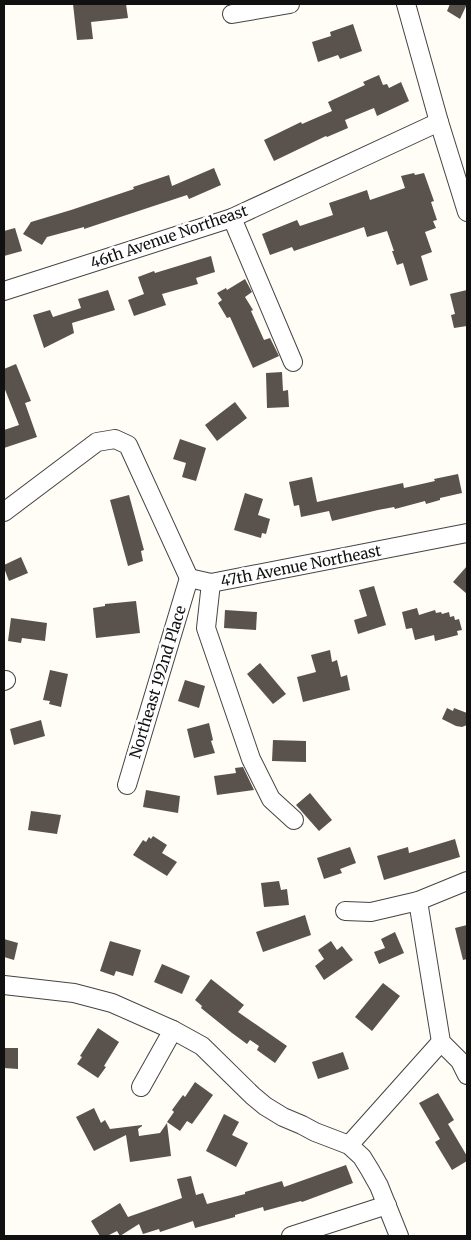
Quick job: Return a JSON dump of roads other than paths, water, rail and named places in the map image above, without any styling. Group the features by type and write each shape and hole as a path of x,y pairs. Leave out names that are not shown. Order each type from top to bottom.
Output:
{"street":[{"path":"232,14 290,4"},
{"path":"406,4 439,122 467,212"},
{"name":"46th Avenue Northeast","path":"4,291 232,218 439,122"},
{"path":"232,218 293,362"},
{"path":"4,512 97,442 115,439 128,445 189,578"},
{"name":"47th Avenue Northeast","path":"189,578 211,583 467,533"},
{"name":"Northeast 192nd Place","path":"127,785 189,578"},
{"path":"211,583 206,628 251,759 271,799 294,820"},
{"path":"346,911 371,912 418,901 467,881"},
{"path":"418,901 441,1042 460,1061 467,1075"},
{"path":"4,985 74,993 112,1003 173,1030 202,1046 264,1106 315,1132 349,1145 362,1157 387,1205 399,1236"},
{"path":"142,1087 173,1030"},
{"path":"349,1145 441,1042"},
{"path":"291,1236 387,1205"}]}
